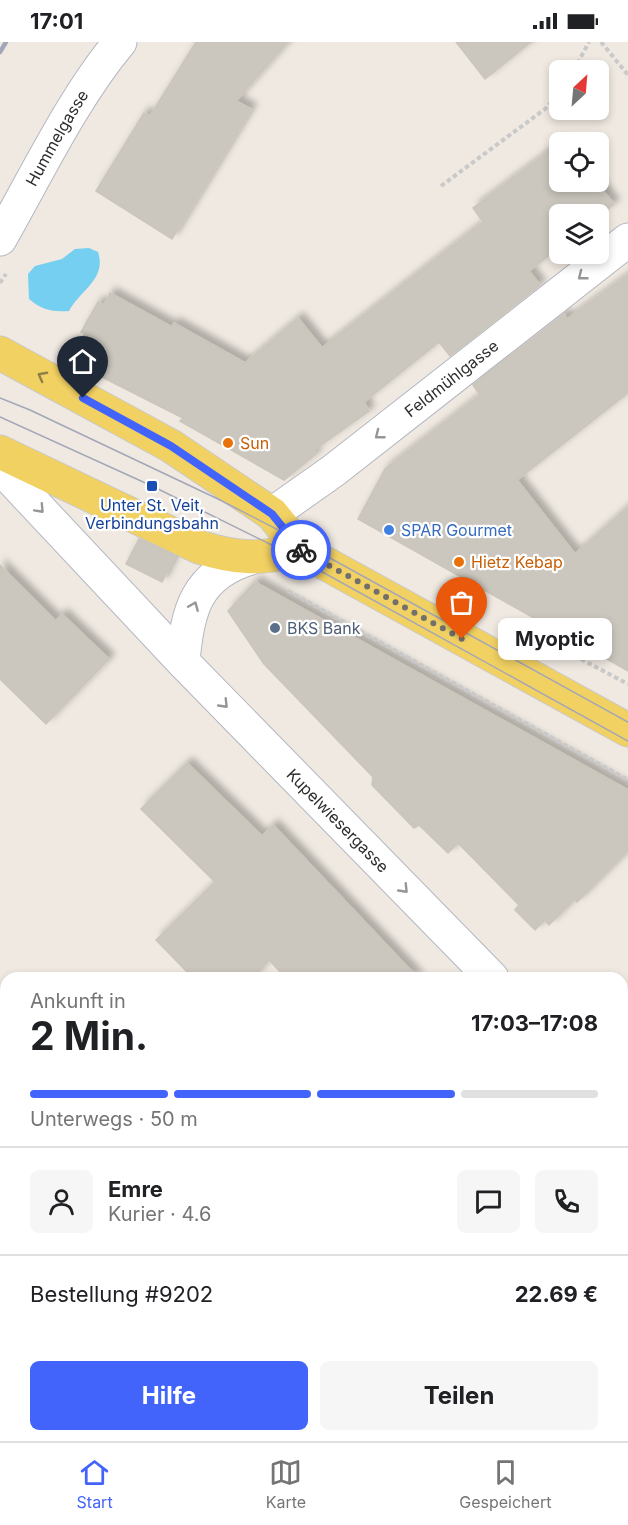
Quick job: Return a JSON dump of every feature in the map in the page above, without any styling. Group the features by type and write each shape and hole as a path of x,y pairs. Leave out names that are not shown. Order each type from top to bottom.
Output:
{"main road":[{"path":"0,353 171,446 272,514 301,550 628,730"},
{"path":"0,452 199,547 225,555 250,558 301,550"}],"street":[{"name":"Hummelgasse","path":"0,239 66,123 105,60 120,42"},
{"name":"Feldmühlgasse","path":"272,514 333,471 628,240"},
{"name":"Kupelwiesergasse","path":"0,466 183,662 486,972"},
{"path":"183,662 186,627 201,591 222,570 250,558"}],"path":[{"path":"579,60 589,42"},
{"path":"601,42 628,75"},
{"path":"441,186 549,105"}],"water":[{"path":"89,248 98,252 99,270 91,284 69,311 48,310 29,299 28,274 35,266 62,259 75,249"}],"building":[{"path":"196,42 288,42 236,101 251,109 172,239 96,191 144,113 150,116"},
{"path":"456,42 531,42 485,79"},
{"path":"549,151 549,192 604,192 614,204 609,208 609,204 549,204 549,256 529,271 540,285 450,356 439,342 364,402 369,411 313,451 316,454 284,480 180,421 183,418 92,372 94,363 75,354 85,333 81,332 98,302 104,305 110,293 172,327 174,323 245,363 298,318 322,348 483,222 473,208"},
{"path":"628,275 628,393 517,480 575,554 628,507 628,671 358,519 385,469 480,395 473,385 564,314 567,319"},
{"path":"139,539 175,556 162,582 126,564"},
{"path":"0,565 56,621 62,614 109,659 46,724 0,679"},
{"path":"255,582 628,790 628,851 577,902 574,900 549,925 545,920 535,930 515,910 519,905 458,843 448,853 419,825 414,828 372,785 373,777 264,664 228,611"},
{"path":"187,763 262,836 273,825 412,972 280,972 269,960 258,972 187,972 156,940 215,882 141,809"}],"tram line":[{"path":"0,398 218,499 290,536 628,722"},
{"path":"0,417 152,486 288,553 628,741"}],"railway":[{"path":"0,52 6,42"}],"way so far":[{"path":"301,550 462,639"}],"place":[{"name":"Sun","path":"228,443"},
{"name":"Unter St. Veit, Verbindungsbahn","path":"152,486"},
{"name":"SPAR Gourmet","path":"389,530"},
{"name":"Hietz Kebap","path":"459,562"},
{"name":"BKS Bank","path":"275,628"},
{"name":"Myoptic","path":"462,639"}],"route":[{"path":"83,398 171,446 272,514 301,550"}]}
